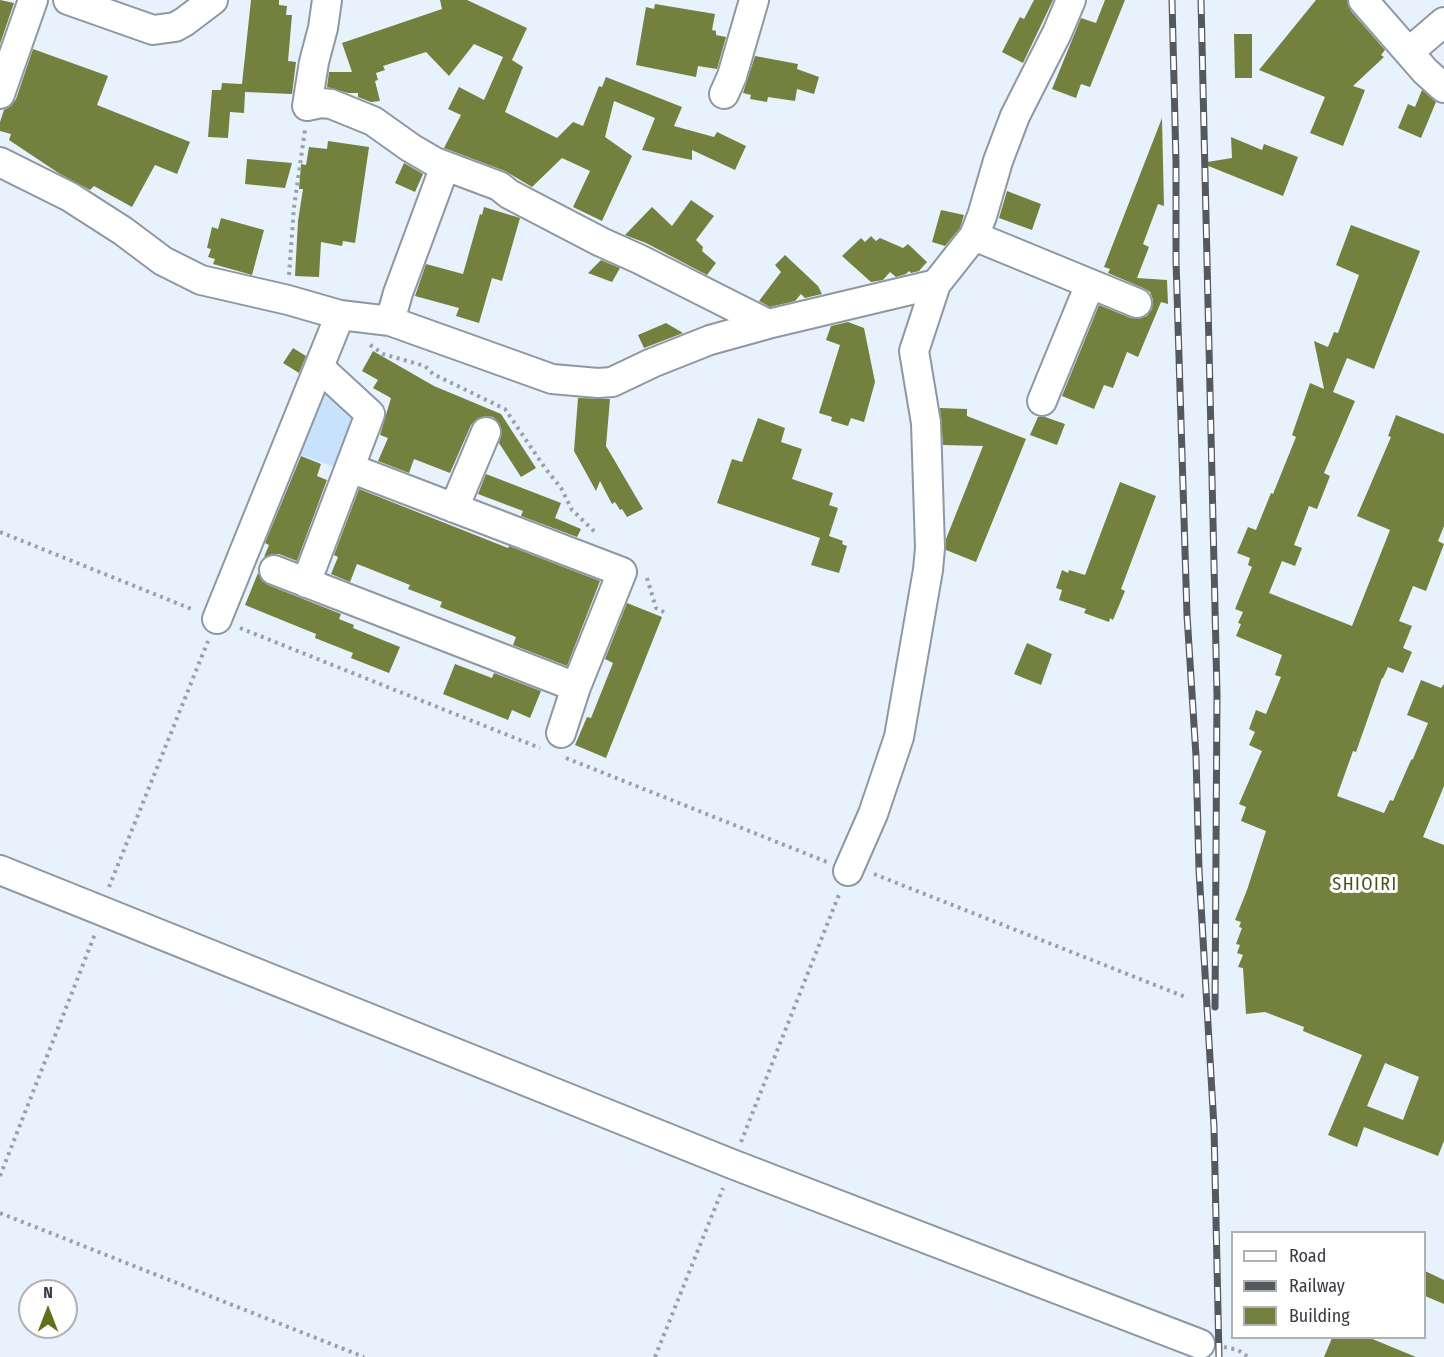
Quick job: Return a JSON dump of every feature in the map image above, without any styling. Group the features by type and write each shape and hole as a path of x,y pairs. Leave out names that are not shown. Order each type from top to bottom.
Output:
{"street":[{"path":"0,94 33,0"},
{"path":"68,0 139,27 161,30 184,22 213,0"},
{"path":"327,0 307,106 321,103 332,104 373,121 411,148 445,166 500,186 509,194 601,242 768,324"},
{"path":"724,94 732,76 754,0"},
{"path":"849,867 873,814 899,737 928,570 930,548 926,423 914,351 936,284 974,236 1015,116 1058,33 1071,0"},
{"path":"1363,0 1413,48 1444,88"},
{"path":"1413,48 1444,22"},
{"path":"0,145 23,156 55,177 70,197"},
{"path":"0,162 70,197 123,231 163,261 201,280 288,300 338,319 390,321 552,379 597,383 612,381 710,340 936,284"},
{"path":"390,321 398,293 445,166"},
{"path":"974,236 1137,303"},
{"path":"1042,401 1090,284"},
{"path":"217,619 338,319"},
{"path":"306,583 370,414 319,367"},
{"path":"454,508 486,432"},
{"path":"350,468 622,572 576,687 556,746"},
{"path":"274,570 576,687"},
{"path":"0,870 732,1164 1200,1344"}],"path":[{"path":"288,300 294,207 308,115 307,106"},
{"path":"338,319 383,354 425,366 433,374 504,409 561,488 572,510 604,539"},
{"path":"0,532 217,619 556,746 849,867 1188,998"},
{"path":"642,570 656,608 664,612"},
{"path":"0,1176 104,911 102,904 217,619"},
{"path":"655,1357 849,867"},
{"path":"0,1213 364,1357"}],"shaded area":[{"path":"325,384 358,411 340,469 289,451"}],"building":[{"path":"0,0 14,3 0,44"},
{"path":"251,0 279,0 279,5 287,6 286,15 292,15 288,61 296,62 292,94 245,92 244,113 230,112 228,138 208,137 212,90 221,90 222,83 242,84"},
{"path":"440,0 467,0 527,28 512,60 523,67 505,112 557,138 573,122 583,126 599,86 602,87 606,77 682,107 674,126 714,137 717,132 746,146 735,170 692,150 692,160 642,150 655,118 614,101 605,137 632,156 602,221 573,207 590,171 562,158 532,187 505,171 444,148 461,115 448,109 459,87 484,100 503,57 474,44 449,76 426,52 383,66 385,70 376,73 378,80 375,81 380,101 371,102 358,97 358,93 348,93 327,87 329,72 352,72 342,43 442,9"},
{"path":"1034,0 1053,0 1023,63 1002,52 1020,17 1024,19"},
{"path":"1105,0 1125,0 1090,87 1081,84 1076,98 1052,89 1081,18 1096,23"},
{"path":"1316,0 1347,0 1351,11 1385,50 1381,55 1384,57 1353,86 1365,90 1343,146 1310,133 1325,97 1259,70"},
{"path":"655,4 715,14 712,30 716,31 716,35 726,37 717,69 698,66 696,77 636,65 646,7 654,9"},
{"path":"1234,34 1252,34 1252,78 1235,78"},
{"path":"33,49 108,76 97,105 190,142 177,174 155,165 132,207 94,186 90,190 60,174 9,140 11,134 0,131 0,122 4,110 16,99"},
{"path":"755,56 798,64 797,69 819,77 814,94 797,89 795,101 768,97 767,102 750,99 751,95 743,93"},
{"path":"1422,90 1436,102 1421,138 1398,128 1408,104 1415,107"},
{"path":"1162,118 1164,206 1158,204 1143,244 1149,247 1137,278 1167,280 1168,304 1161,302 1138,357 1127,352 1113,388 1104,385 1094,409 1062,396 1099,305 1139,319 1147,316 1152,309 1153,300 1150,292 1108,273 1110,269 1104,267"},
{"path":"1231,137 1262,150 1264,144 1298,157 1283,196 1201,163 1232,158"},
{"path":"328,141 369,147 355,243 343,241 342,246 321,242 319,277 295,276 298,221 303,189 299,189 301,164 306,165 309,147 327,149"},
{"path":"247,159 292,163 285,188 245,184"},
{"path":"404,163 423,174 415,192 395,183"},
{"path":"1007,191 1041,204 1032,230 999,218"},
{"path":"691,200 714,216 696,240 703,247 702,251 716,263 707,275 646,243 625,235 652,207 672,226"},
{"path":"484,207 520,218 502,281 492,278 479,323 456,316 459,308 415,296 426,264 463,274"},
{"path":"941,210 964,215 960,228 945,246 932,242"},
{"path":"221,218 264,230 252,275 213,264 215,259 208,257 211,249 207,248 212,227 218,229"},
{"path":"1351,225 1420,251 1374,369 1347,358 1333,392 1355,401 1324,473 1330,476 1317,509 1309,506 1294,545 1302,548 1295,566 1282,561 1269,593 1352,626 1390,530 1357,516 1391,437 1388,436 1396,415 1444,434 1444,526 1438,541 1444,544 1426,591 1413,586 1399,621 1412,626 1403,648 1412,652 1403,673 1388,667 1382,678 1356,752 1353,751 1337,796 1384,813 1390,800 1393,801 1428,723 1407,715 1421,680 1441,688 1444,684 1444,786 1423,837 1444,845 1444,1141 1438,1156 1364,1127 1357,1147 1328,1135 1362,1055 1303,1031 1304,1027 1265,1012 1246,1014 1243,968 1238,967 1243,955 1237,953 1240,945 1236,944 1242,928 1239,927 1241,922 1235,920 1266,831 1241,821 1246,807 1239,804 1262,751 1249,745 1255,732 1249,729 1256,710 1266,714 1281,677 1275,675 1282,655 1236,636 1243,612 1235,609 1252,567 1248,565 1250,558 1237,553 1248,527 1256,530 1271,493 1273,494 1296,437 1292,435 1310,383 1324,389 1314,341 1328,347 1334,332 1338,333 1359,275 1336,265","holes":["1385,1063 1419,1077 1403,1120 1367,1106"]},
{"path":"871,236 876,241 880,238 903,248 908,244 927,262 919,271 911,273 909,271 896,277 890,272 883,280 871,282 842,256 861,238 865,242"},
{"path":"785,255 818,286 822,294 805,298 801,294 795,301 770,307 759,301 781,272 775,265"},
{"path":"601,260 620,268 612,282 588,273"},
{"path":"848,322 864,328 875,382 864,422 851,418 848,426 831,421 832,417 819,413 840,345 826,340 831,326"},
{"path":"666,323 683,333 644,348 638,335"},
{"path":"293,348 306,356 299,373 283,363"},
{"path":"373,351 434,386 501,414 536,468 521,477 499,443 502,431 499,423 493,417 485,416 477,419 471,425 450,473 414,459 409,473 378,461 388,438 380,435 391,398 373,388 378,380 362,371"},
{"path":"578,398 610,399 606,446 643,509 627,517 615,502 612,504 600,481 596,491 574,451"},
{"path":"940,408 967,409 967,416 1026,439 976,562 946,550 946,539 983,446 943,445"},
{"path":"1038,417 1065,424 1057,445 1030,435"},
{"path":"758,418 785,428 781,442 802,449 792,479 833,493 829,505 838,508 829,536 843,541 842,544 847,546 839,573 811,565 820,538 717,503 732,459 742,462"},
{"path":"301,456 321,464 317,476 327,480 297,561 279,554 264,557 269,545 265,543"},
{"path":"486,474 561,503 555,518 581,529 577,537 521,516 523,511 478,494"},
{"path":"1120,482 1156,496 1121,589 1125,591 1113,620 1110,618 1109,622 1084,613 1086,609 1059,600 1062,590 1056,588 1062,570 1085,575"},
{"path":"359,489 508,548 509,546 600,581 567,666 513,645 516,637 440,607 442,602 408,589 410,585 365,567 357,564 350,582 331,574 338,557 334,555"},
{"path":"258,573 262,581 268,585 341,614 339,619 354,625 353,628 400,647 389,673 351,658 353,653 315,638 316,634 245,605"},
{"path":"627,603 662,617 606,758 575,745 587,717 591,718 613,663 605,659"},
{"path":"1027,643 1052,654 1041,685 1014,674"},
{"path":"455,664 492,678 494,673 541,691 530,718 512,710 508,720 443,694"},
{"path":"1426,1271 1444,1280 1444,1304 1426,1296"},
{"path":"1332,1339 1372,1339 1416,1357 1324,1357"}],"railway":[{"path":"1172,0 1176,260 1187,615 1214,1127 1219,1357"},
{"path":"1201,0 1217,694 1215,1007"}],"district":[{"name":"SHIOIRI","path":"1365,885"}]}
